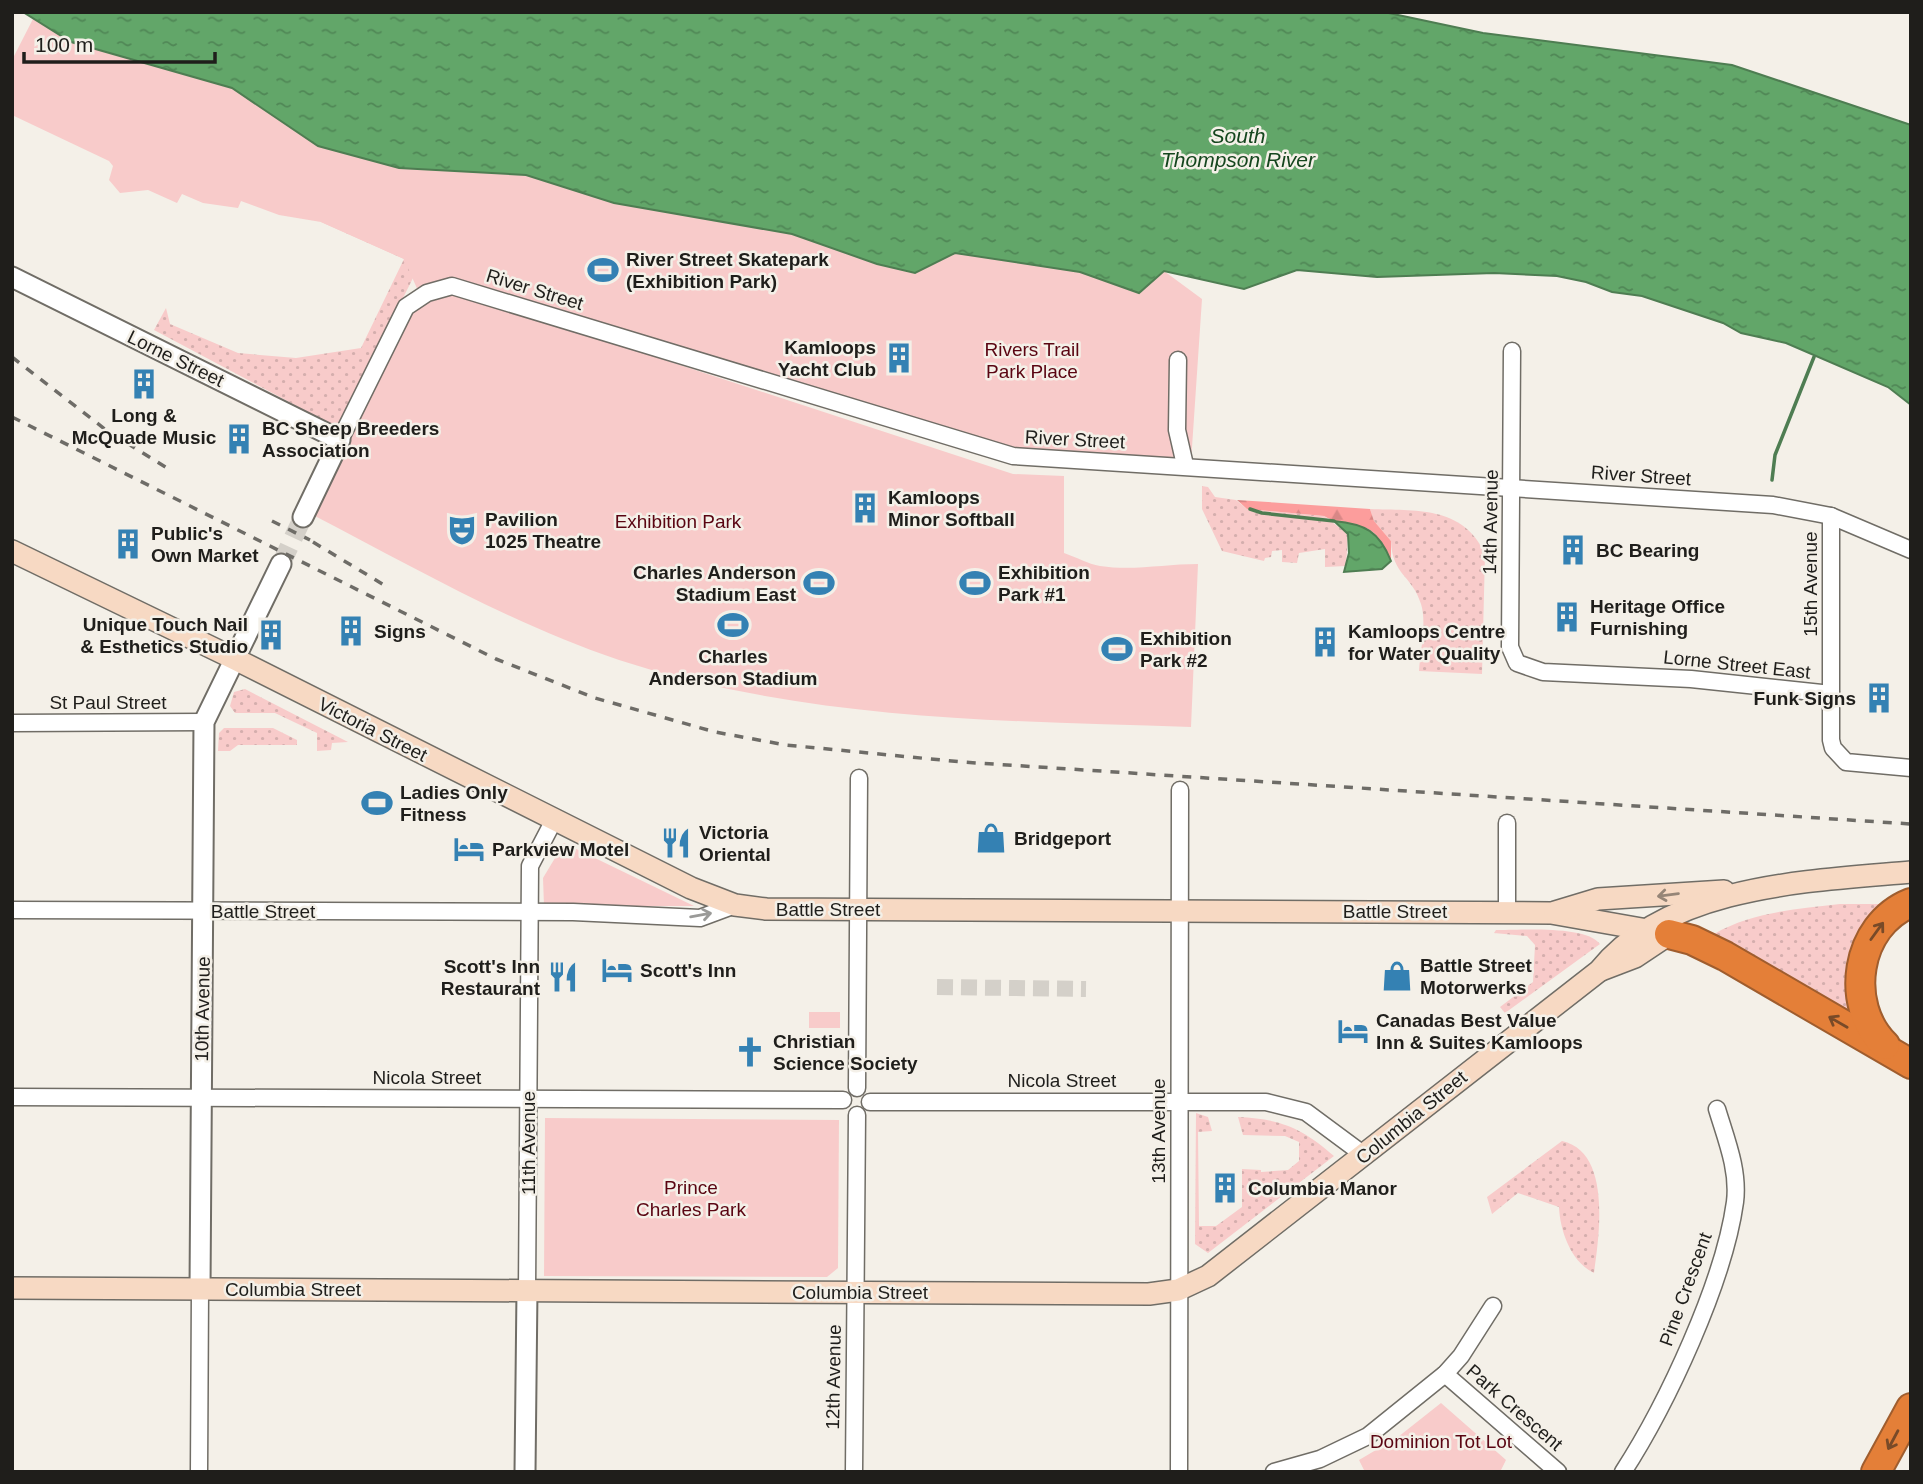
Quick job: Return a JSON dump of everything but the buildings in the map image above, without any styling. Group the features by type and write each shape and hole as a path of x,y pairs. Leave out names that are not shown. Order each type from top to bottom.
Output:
{"highway":[{"path":"1904,1060 1874,1034 1865,1016 1860,970 1871,939 1885,921 1911,903"},
{"path":"1657,931 1692,940 1725,957 1904,1060"},
{"path":"1876,1472 1911,1408"}],"main road":[{"name":"Victoria Street","path":"12,551 233,658 691,888 735,905"},
{"path":"1551,913 1598,900 1761,889 1911,872"},
{"path":"1657,931 1766,903 1911,886"},
{"path":"1657,931 1717,900 1761,889"},
{"name":"Battle Street","path":"735,905 765,909 859,910 1551,913 1657,931"},
{"name":"Columbia Street","path":"12,1288 1149,1294 1178,1290 1208,1276 1494,1050 1599,971 1635,957 1657,931"}],"street":[{"name":"Lorne Street","path":"12,277 340,440"},
{"name":"River Street","path":"340,440 406,307 427,293 452,286 1013,456 1773,505 1831,516 1911,550"},
{"name":"14th Avenue","path":"1512,351 1510,648 1517,663 1543,671"},
{"path":"1178,360 1177,430 1185,465"},
{"path":"303,517 340,440"},
{"name":"15th Avenue","path":"1831,516 1831,694"},
{"name":"10th Avenue","path":"199,1472 204,722 281,564"},
{"name":"Lorne Street East","path":"1543,671 1691,679 1831,694 1830,740 1846,762 1911,768"},
{"name":"St Paul Street","path":"12,723 204,722"},
{"path":"857,1088 859,778"},
{"name":"13th Avenue","path":"1179,1472 1177,1100 1182,911 1180,790"},
{"name":"11th Avenue","path":"525,1472 530,866 554,820"},
{"path":"1507,823 1507,912"},
{"name":"Battle Street","path":"12,910 531,912 700,918 735,905"},
{"path":"857,1088 868,1093 870,1102 867,1110 857,1115 847,1112 842,1100 847,1091 857,1088"},
{"name":"Nicola Street","path":"12,1097 842,1100"},
{"name":"Nicola Street","path":"870,1102 1266,1102 1294,1108 1317,1119 1364,1155"},
{"name":"Pine Crescent","path":"1623,1472 1642,1442 1682,1359 1720,1263 1735,1201 1735,1165 1717,1109"},
{"name":"12th Avenue","path":"854,1472 857,1115"},
{"path":"1274,1472 1320,1459 1368,1436 1445,1374 1461,1356 1493,1306"},
{"name":"Park Crescent","path":"1445,1374 1558,1472"}],"green space":[{"name":"Rivers Trail Park Place","path":"34,17 71,42 232,88 318,146 399,168 526,175 614,203 792,234 877,264 915,273 955,253 1080,272 1139,293 1164,271 1202,299 1191,462 1014,453 452,282 419,293 404,259 321,222 279,215 241,201 238,208 203,203 182,194 177,203 148,190 120,193 109,180 113,166 109,161 12,115 12,60"},
{"path":"388,195 415,274 338,428 154,330 166,308 170,324 238,353 296,358 361,348 404,259 321,222"},
{"name":"Exhibition Park","path":"454,291 1013,474 1064,476 1064,553 1096,565 1112,567 1198,564 1191,727 903,714 760,695 689,680 619,660 540,629 463,594 313,515 410,309"},
{"path":"1202,486 1208,487 1215,497 1236,500 1247,509 1324,516 1348,534 1346,566 1325,567 1325,549 1299,553 1297,563 1282,562 1282,550 1272,551 1271,557 1265,558 1264,561 1222,551 1202,509"},
{"path":"1237,500 1370,509 1374,521 1391,541 1391,561 1377,536 1363,527 1324,516 1247,509"},
{"path":"1370,509 1436,514 1451,519 1476,538 1485,554 1482,674 1419,671 1423,629 1421,604 1395,561 1391,541 1374,521"},
{"path":"245,689 348,742 332,743 331,750 317,751 317,733 275,713 235,713 230,706 234,692"},
{"path":"224,728 273,728 297,740 297,745 238,745 230,751 218,751 219,733"},
{"path":"564,843 694,906 544,906 543,878"},
{"path":"1840,904 1883,904 1856,940 1849,975 1851,1007 1840,1012 1714,934 1759,916"},
{"path":"1496,930 1567,931 1593,938 1600,944 1505,1013 1500,1007 1533,982 1535,945 1527,936 1494,933"},
{"path":"809,1012 840,1012 840,1028 809,1028"},
{"path":"1196,1113 1208,1117 1212,1131 1198,1132 1199,1226 1216,1226 1242,1207 1242,1169 1261,1172 1288,1170 1299,1161 1299,1142 1285,1136 1243,1135 1238,1117 1267,1120 1290,1127 1312,1138 1334,1156 1208,1253 1195,1244"},
{"name":"Prince Charles Park","path":"545,1118 839,1120 838,1268 827,1277 544,1276"},
{"path":"1562,1141 1578,1148 1589,1161 1595,1178 1599,1218 1594,1273 1579,1261 1568,1245 1559,1207 1518,1193 1492,1214 1487,1197"},
{"name":"Dominion Tot Lot","path":"1441,1403 1506,1460 1500,1472 1365,1472 1359,1460 1398,1437"}],"water":[{"name":"South Thompson River","path":"23,12 1384,12 1483,33 1732,65 1911,125 1911,405 1888,387 1786,343 1741,333 1723,323 1642,296 1612,292 1586,282 1557,276 1494,273 1377,277 1297,270 1244,289 1164,271 1139,293 1080,272 955,253 915,273 877,264 792,234 614,203 526,175 399,168 318,146 232,88 71,42"},
{"path":"1334,521 1354,524 1370,531 1381,543 1391,561 1382,569 1344,572 1349,553 1348,534"}],"waterway":[{"path":"1772,480 1775,455 1814,357"},
{"path":"1250,509 1262,513 1334,521"}],"tunnel":[{"path":"281,564 303,517"},
{"path":"937,987 1086,989"}],"railway":[{"path":"12,357 106,430 167,468"},
{"path":"12,417 496,659 595,698 715,732 786,745 962,762 1911,824"},
{"path":"272,521 310,540"},
{"path":"313,542 389,588"}],"place":[{"name":"River Street Skatepark (Exhibition Park)","path":"603,270"},
{"name":"Kamloops Yacht Club","path":"899,358"},
{"name":"Long & McQuade Music","path":"144,384"},
{"name":"BC Sheep Breeders Association","path":"239,439"},
{"name":"Kamloops Minor Softball","path":"865,508"},
{"name":"Pavilion 1025 Theatre","path":"462,530"},
{"name":"Public's Own Market","path":"128,544"},
{"name":"BC Bearing","path":"1573,550"},
{"name":"Charles Anderson Stadium East","path":"819,583"},
{"name":"Exhibition Park #1","path":"975,583"},
{"name":"Heritage Office Furnishing","path":"1567,617"},
{"name":"Charles Anderson Stadium","path":"733,625"},
{"name":"Signs","path":"351,631"},
{"name":"Unique Touch Nail & Esthetics Studio","path":"271,635"},
{"name":"Kamloops Centre for Water Quality","path":"1325,642"},
{"name":"Exhibition Park #2","path":"1117,649"},
{"name":"Funk Signs","path":"1879,698"},
{"name":"Ladies Only Fitness","path":"377,803"},
{"name":"Bridgeport","path":"991,838"},
{"name":"Victoria Oriental","path":"676,843"},
{"name":"Parkview Motel","path":"469,849"},
{"name":"Scott's Inn","path":"617,970"},
{"name":"Battle Street Motorwerks","path":"1397,976"},
{"name":"Scott's Inn Restaurant","path":"563,977"},
{"name":"Canadas Best Value Inn & Suites Kamloops","path":"1353,1031"},
{"name":"Christian Science Society","path":"750,1052"},
{"name":"Columbia Manor","path":"1225,1188"}]}
